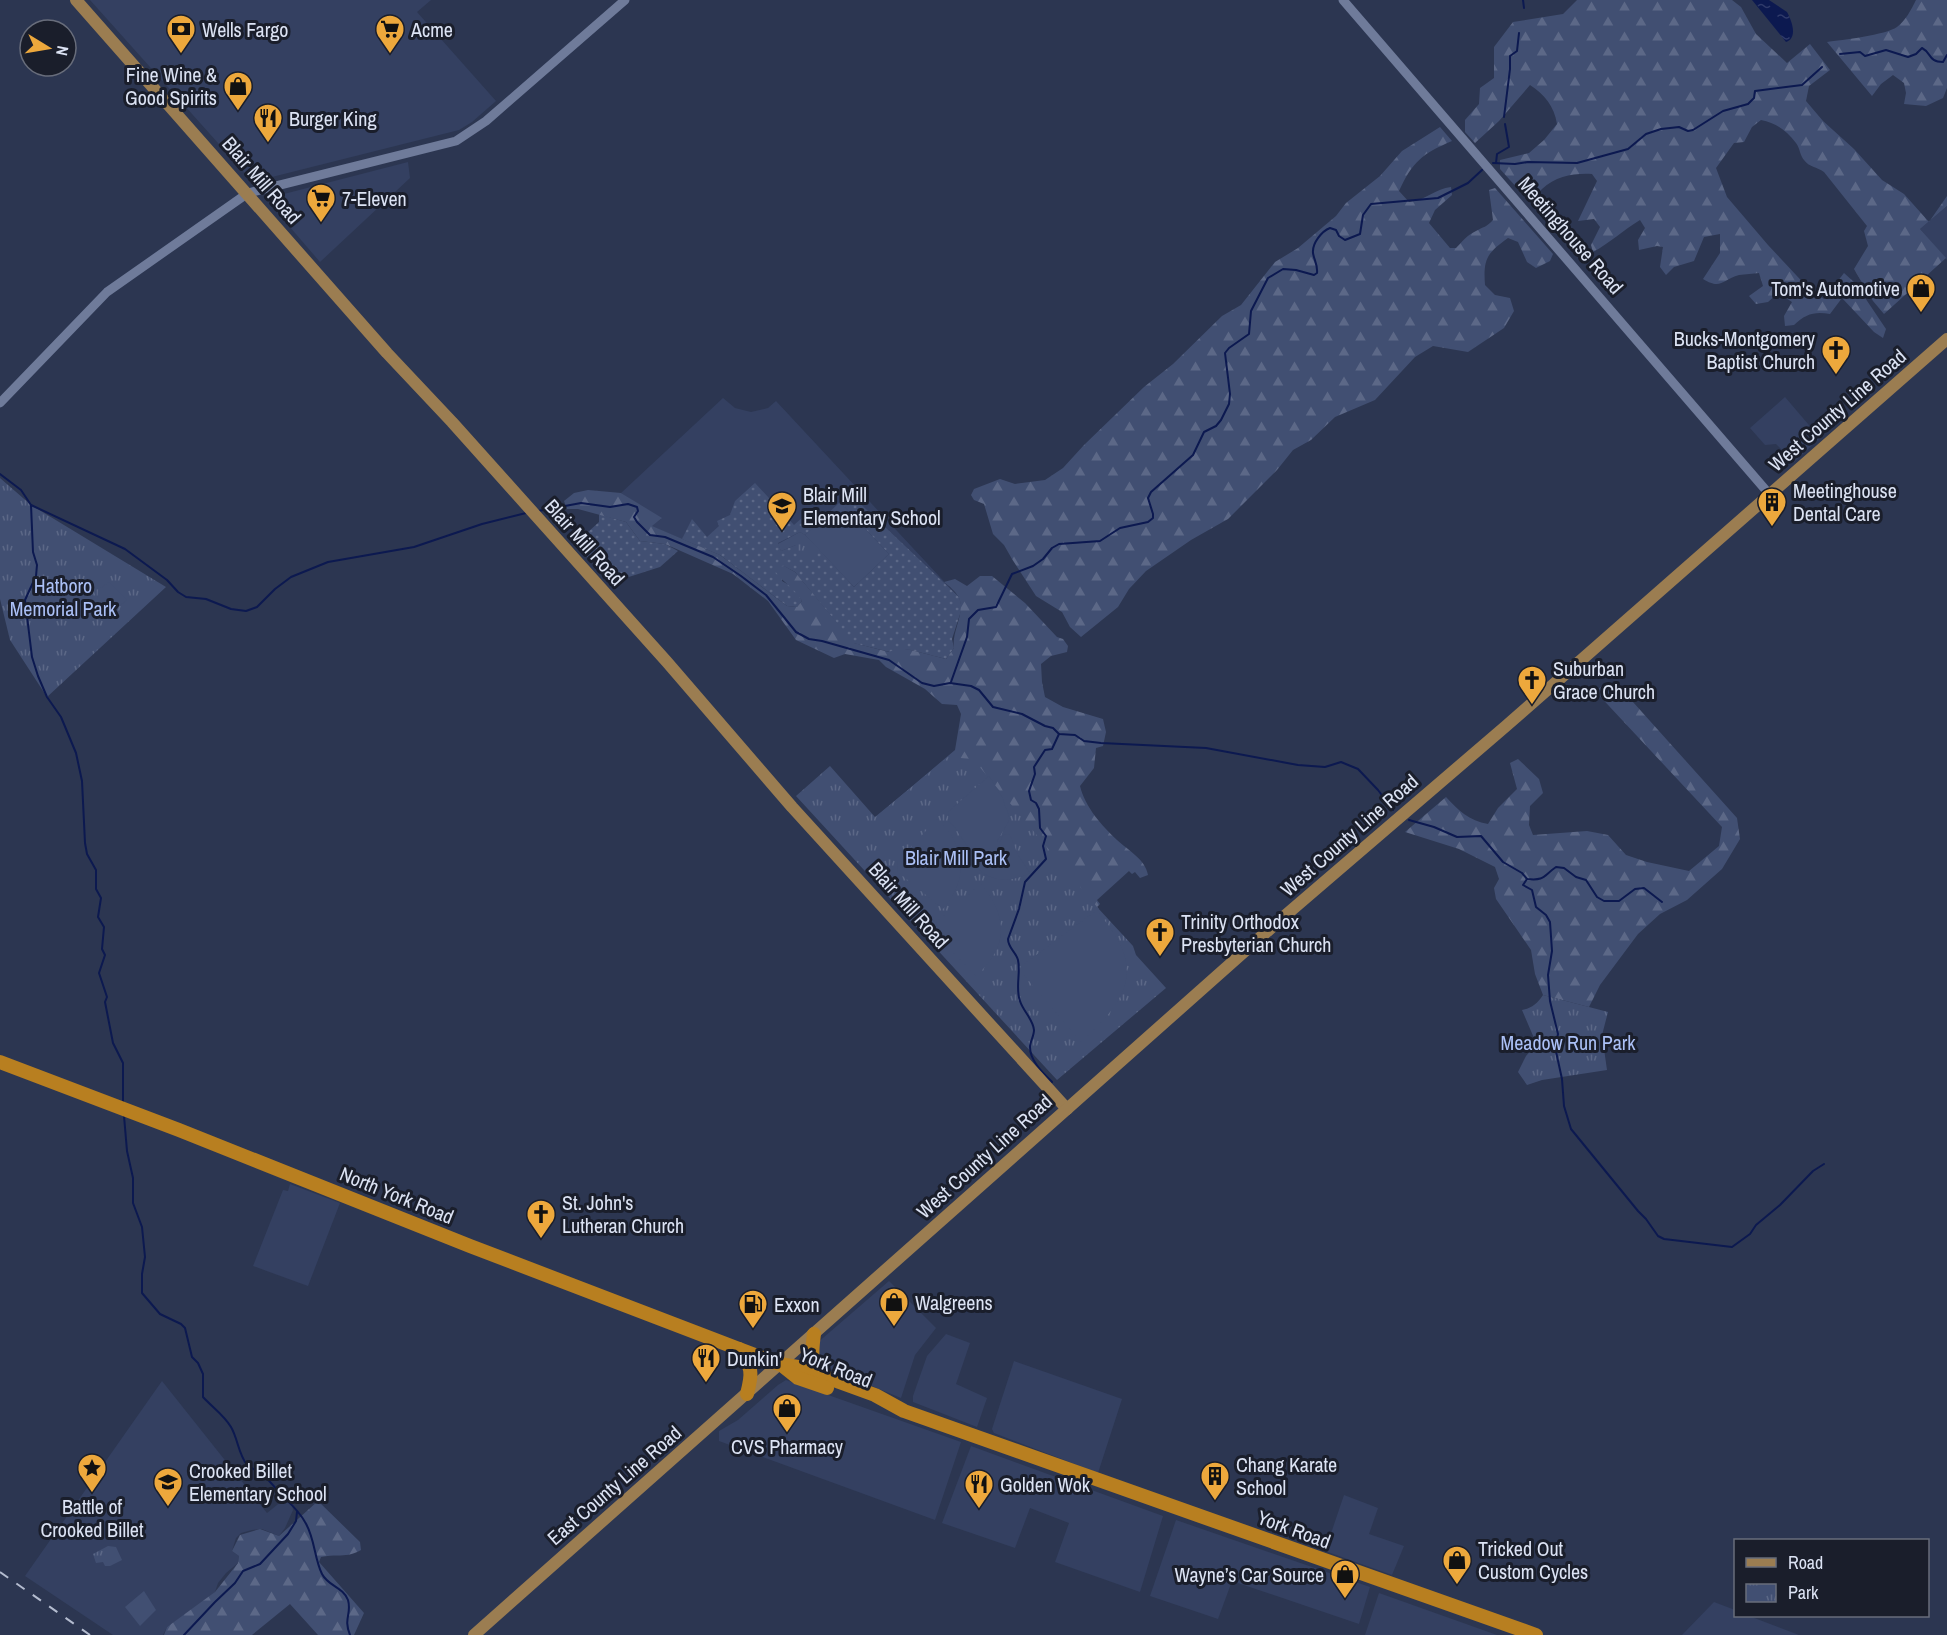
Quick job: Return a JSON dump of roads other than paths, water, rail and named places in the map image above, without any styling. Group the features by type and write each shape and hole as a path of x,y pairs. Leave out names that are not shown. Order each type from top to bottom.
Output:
{"highway":[{"name":"North York Road","path":"0,1062 134,1112 480,1250 779,1364"},
{"path":"814,1334 812,1351 814,1366 827,1378"},
{"path":"739,1349 751,1369 747,1394"},
{"name":"York Road","path":"779,1364 798,1367 875,1395 904,1411"},
{"name":"York Road","path":"779,1364 798,1378 867,1402 904,1411 1536,1635"}],"main road":[{"name":"Blair Mill Road","path":"76,0 319,276 667,663 792,807 1067,1109"},
{"name":"West County Line Road","path":"779,1364 1383,830 1506,726 1947,339"},
{"name":"East County Line Road","path":"474,1635 779,1364"}],"street":[{"path":"0,403 107,292 248,193 456,141 486,121 625,0"},
{"name":"Meetinghouse Road","path":"1343,0 1770,495"}],"water":[{"path":"1752,0 1769,0 1787,12 1793,29 1790,40 1786,42"}],"waterway":[{"path":"1523,0 1524,8"},
{"path":"1504,117 1510,56 1517,51 1519,33"},
{"path":"1840,54 1860,52 1865,56 1886,50 1908,57 1916,54 1922,48 1938,62 1943,62 1947,55"},
{"path":"1493,163 1577,163 1628,149 1646,134 1661,129 1679,127 1688,131 1693,130 1723,111 1748,104 1754,98 1755,91 1802,85 1822,67"},
{"path":"1496,163 1497,154 1509,147 1505,124"},
{"path":"951,682 967,637 969,619 978,610 996,607 1012,574 1033,566 1059,544 1100,541 1120,528 1148,522 1153,518 1148,498 1151,492 1193,455 1204,432 1216,426 1229,404 1225,353 1249,334 1251,311 1268,278 1283,269 1314,275 1317,273 1313,249 1318,238 1330,228 1336,230 1345,240 1360,234 1363,215 1371,204 1438,198 1468,183 1482,170"},
{"path":"0,474 21,490 31,505 33,552 37,565 36,576 25,600 32,657 47,697 61,717 76,753 82,781 85,843 87,854 96,870 96,889 101,898 98,917 104,927 102,949 105,955 99,973 107,997 105,1002 113,1043 123,1063 123,1104"},
{"path":"538,511 581,503 610,507 628,504 637,507 638,511 634,517 650,535 665,537 713,557 766,595 796,632 809,639 889,660 922,683 934,686 950,683 971,686 979,690 993,707 1022,714 1053,728 1059,734 1075,735 1084,741 1101,743 1206,748 1298,765 1325,767 1341,762 1358,769 1393,810"},
{"path":"31,505 125,549 186,597 206,599 231,609 246,611 257,607 291,577 328,562 414,547 482,524 526,513"},
{"path":"1052,1082 1032,1057 1030,1045 1034,1032 1033,1026 1020,1001 1018,960 1008,939 1019,909 1025,882 1046,859 1043,846 1046,836 1040,828 1039,809 1031,800 1029,791 1035,774 1034,767 1045,750 1052,749 1059,734"},
{"path":"1409,820 1457,837 1481,836 1503,862 1522,873 1527,879 1541,878 1556,867 1564,868 1576,877 1586,880 1597,897 1604,901 1619,901 1635,889 1644,888 1662,902"},
{"path":"1527,879 1523,885 1532,890 1536,907 1546,915 1550,922 1552,951 1548,975 1550,1001 1558,1034 1555,1047 1562,1079 1564,1106 1571,1129 1658,1236 1664,1239 1732,1247 1750,1234 1756,1225 1780,1205 1813,1171 1824,1164"},
{"path":"124,1116 127,1151 133,1178 133,1203 142,1227 145,1257 142,1293 160,1314 185,1328 192,1357 203,1374 203,1397 231,1427 247,1465 260,1472 302,1517 311,1535 322,1574 343,1592 348,1600 347,1624 350,1635"},
{"path":"184,1635 235,1583 243,1571 260,1564 288,1534 296,1521 297,1512"}],"railway":[{"path":"0,1572 90,1635"}],"place":[{"name":"Wells Fargo","path":"181,54"},
{"name":"Acme","path":"390,54"},
{"name":"Fine Wine & Good Spirits","path":"238,112"},
{"name":"Burger King","path":"268,144"},
{"name":"7-Eleven","path":"321,224"},
{"name":"Tom's Automotive","path":"1921,314"},
{"name":"Bucks-Montgomery Baptist Church","path":"1836,376"},
{"name":"Meetinghouse Dental Care","path":"1772,528"},
{"name":"Blair Mill Elementary School","path":"782,532"},
{"name":"Suburban Grace Church","path":"1532,706"},
{"name":"Trinity Orthodox Presbyterian Church","path":"1160,958"},
{"name":"St. John's Lutheran Church","path":"541,1240"},
{"name":"Walgreens","path":"894,1328"},
{"name":"Exxon","path":"753,1330"},
{"name":"Dunkin'","path":"706,1384"},
{"name":"CVS Pharmacy","path":"787,1434"},
{"name":"Battle of Crooked Billet","path":"92,1494"},
{"name":"Chang Karate School","path":"1215,1502"},
{"name":"Crooked Billet Elementary School","path":"168,1508"},
{"name":"Golden Wok","path":"979,1510"},
{"name":"Tricked Out Custom Cycles","path":"1457,1586"},
{"name":"Wayne’s Car Source","path":"1345,1600"}],"park label":[{"name":"Hatboro Memorial Park","path":"63,596"},
{"name":"Blair Mill Park","path":"956,857"},
{"name":"Meadow Run Park","path":"1568,1042"}]}
